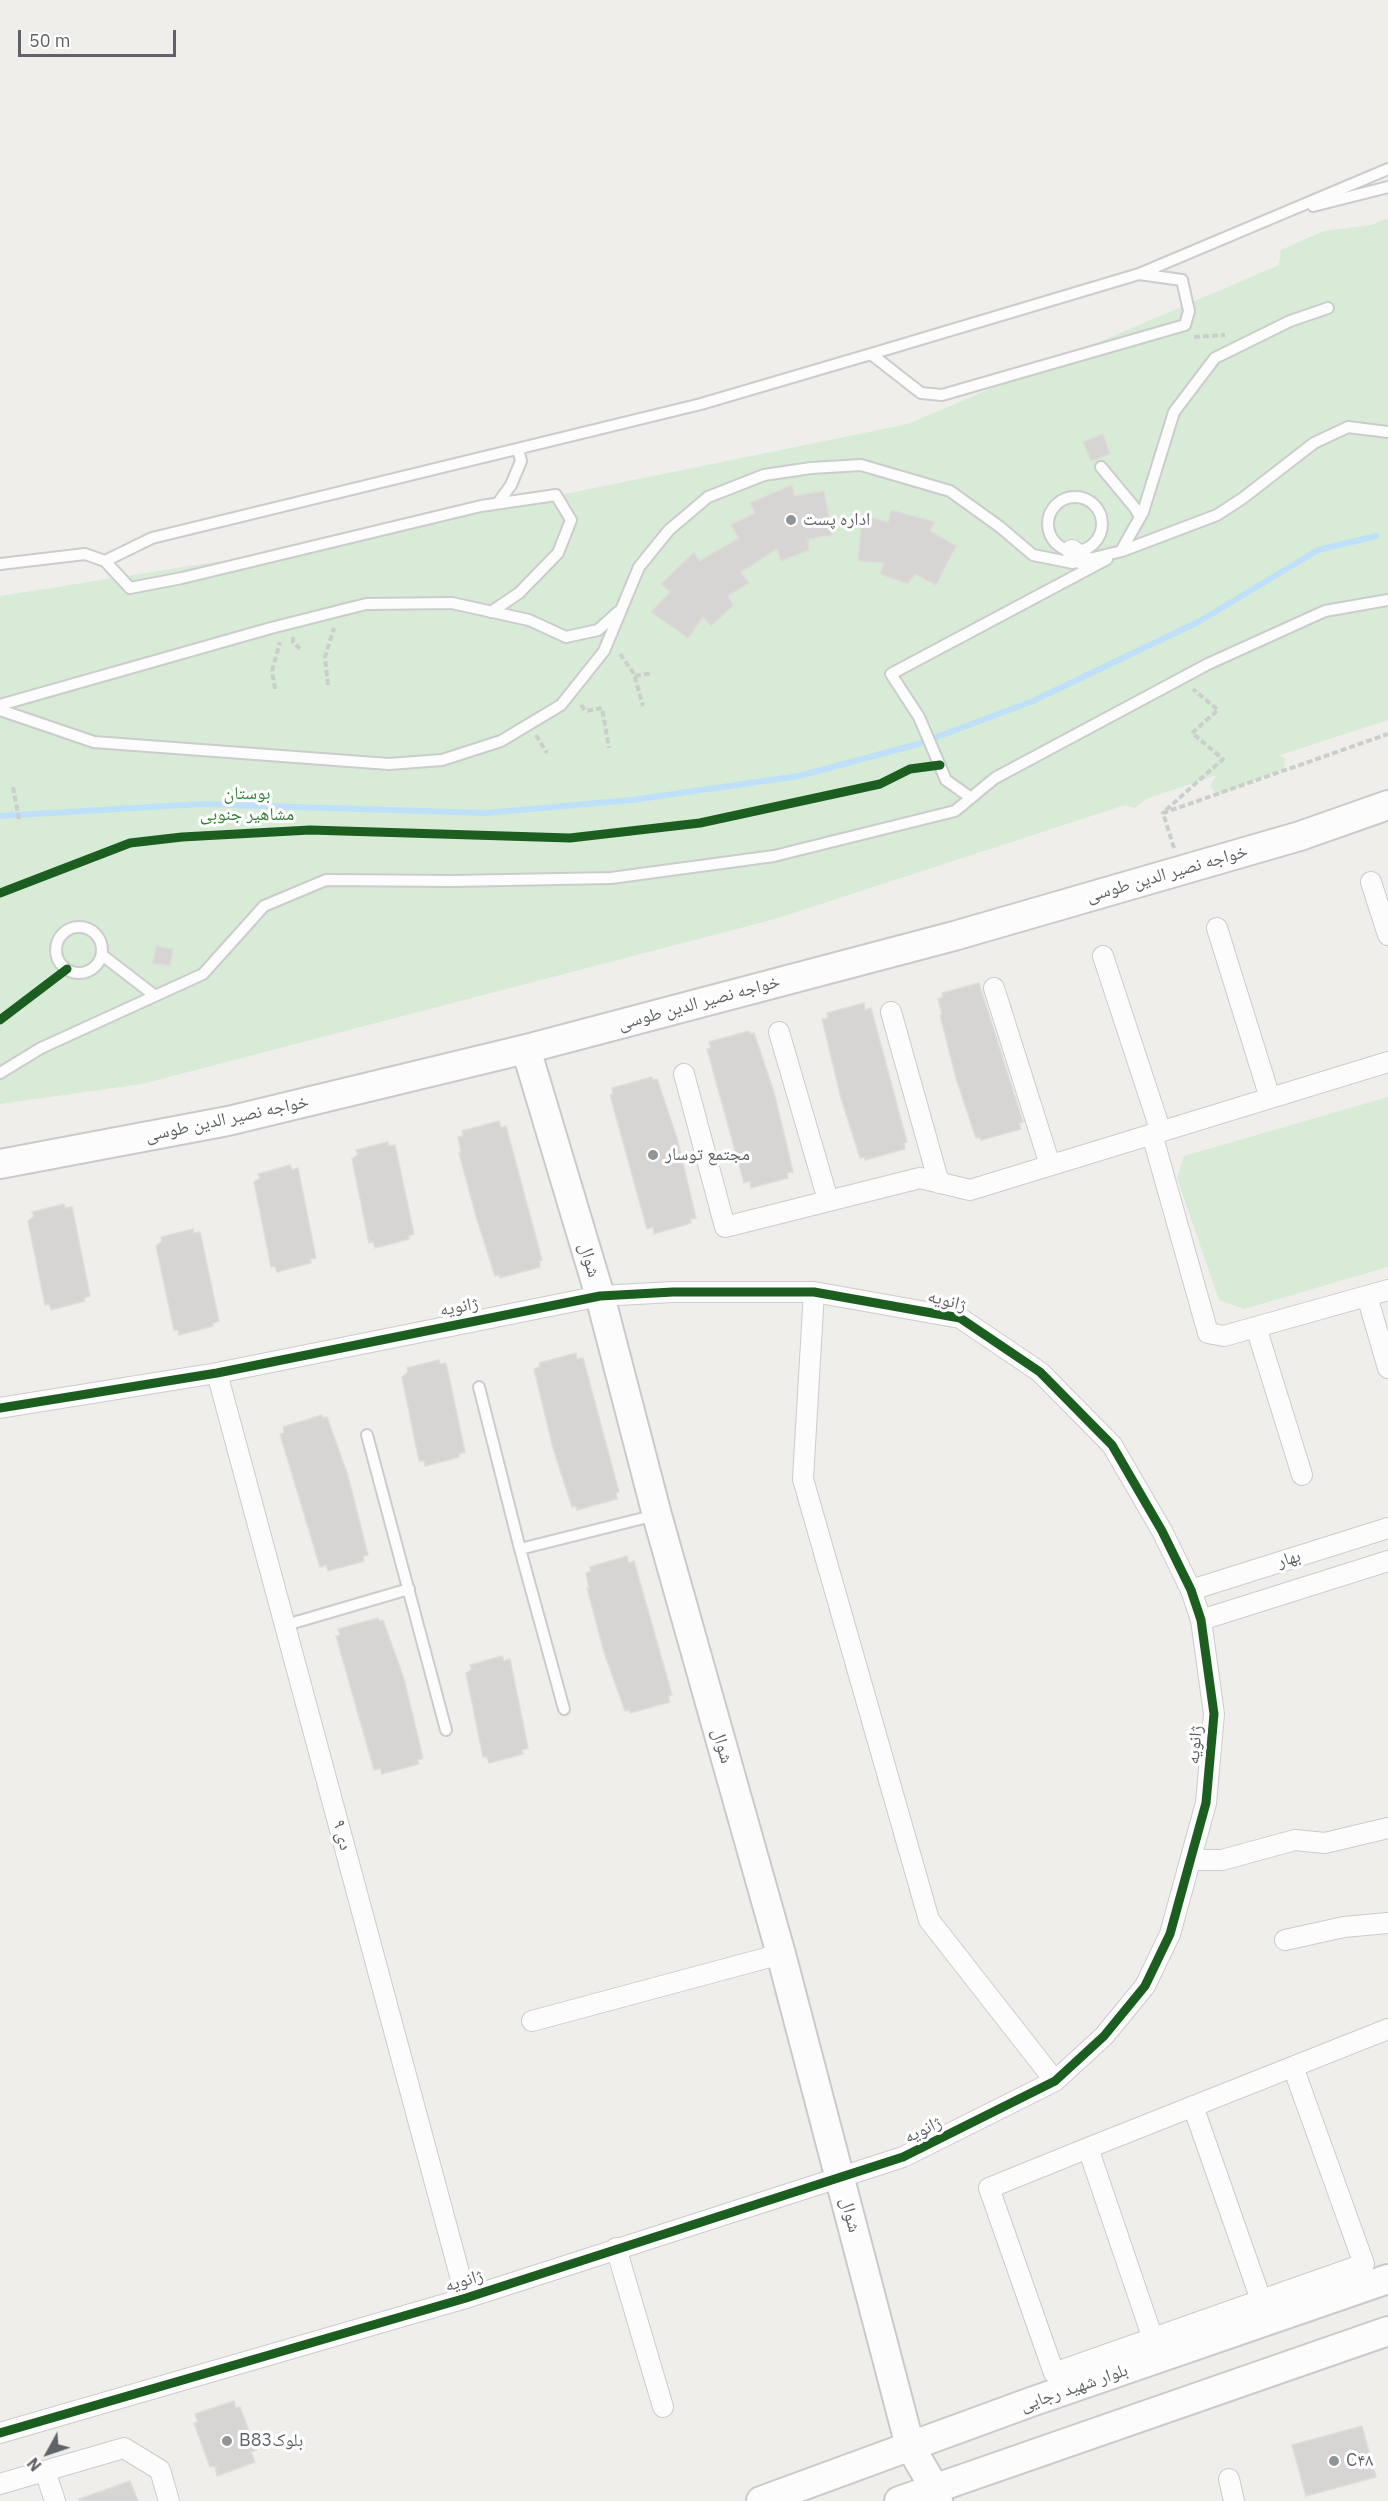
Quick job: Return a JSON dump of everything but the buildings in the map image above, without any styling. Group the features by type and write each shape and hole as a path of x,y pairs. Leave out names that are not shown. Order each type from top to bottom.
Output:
{"street":[{"name":"خواجه نصیر الدین طوسی","path":"0,1164 228,1121 526,1049 954,936 1300,836 1388,805"},
{"path":"1371,882 1388,935"},
{"path":"1217,928 1270,1098"},
{"path":"1103,956 1156,1133 1208,1333 1224,1336 1388,1290"},
{"path":"994,988 1050,1165"},
{"path":"891,1012 939,1183"},
{"path":"779,1032 828,1200"},
{"name":"شوال","path":"526,1049 600,1296 657,1515 781,1954 910,2446"},
{"path":"684,1074 725,1227 920,1178 970,1190 1388,1062"},
{"name":"ژانویه","path":"0,1408 217,1373 600,1296 673,1292 814,1292 960,1318 1040,1372 1112,1445 1162,1531 1191,1590 1201,1620 1214,1714 1206,1803 1170,1934 1145,1986 1104,2036 1055,2081 903,2157 840,2179 616,2248 466,2298 0,2433"},
{"path":"814,1292 803,1479 929,1920 1055,2081"},
{"path":"1367,1296 1388,1368"},
{"path":"1256,1327 1302,1474"},
{"name":"۹ دی","path":"217,1373 466,2298"},
{"name":"بهار","path":"1191,1590 1388,1528"},
{"name":"بهار","path":"1201,1620 1388,1561"},
{"path":"1191,1860 1222,1860 1295,1840 1325,1843 1388,1828"},
{"path":"1285,1940 1344,1927 1388,1923"},
{"path":"532,2022 781,1954"},
{"path":"1293,2067 1364,2264 1054,2373 989,2188 1388,2029"},
{"path":"1192,2106 1261,2300"},
{"path":"1088,2148 1153,2339"},
{"path":"616,2248 663,2407"},
{"name":"بلوار شهید رجایی","path":"761,2501 910,2446 1388,2279"},
{"path":"910,2446 897,2501 937,2495 1388,2331"},
{"path":"910,2446 937,2495"},
{"path":"0,2484 124,2448 160,2470 169,2501"},
{"path":"45,2471 55,2501"},
{"path":"1229,2479 1234,2501"}],"lane":[{"path":"105,561 152,538 701,404 1139,274 1388,169"},
{"path":"1292,209 1388,187"},
{"path":"871,354 921,393 942,395 1185,325 1189,311 1182,280 1139,274"},
{"path":"1122,551 1140,517 1174,412 1215,358 1290,321 1328,308"},
{"path":"971,798 946,780 919,717 891,674 1122,551 1217,515 1243,498 1314,443 1348,427 1388,432"},
{"path":"498,503 511,484 521,461 518,449"},
{"path":"0,710 94,742 389,764 442,760 501,741 561,705 604,651 639,567 669,530 708,497 764,475 811,468 861,465 950,491 1000,526 1033,555 1073,563 1078,555 1080,550 1094,542 1101,528 1098,511 1093,504 1077,497 1067,498 1053,508 1048,526 1055,542 1078,555 1122,551"},
{"path":"1101,467 1140,517"},
{"path":"0,564 85,554 105,561 130,588 182,579 498,503 556,495 571,520 558,554 519,593 491,612"},
{"path":"0,1073 41,1048 203,974 264,906 326,880 453,881 611,878 774,856 955,811 996,778 1180,678 1325,611 1388,600"},
{"path":"0,705 286,624 366,604 452,603 528,620 566,637 598,630 621,610"},
{"path":"80,926 95,933 102,947 102,955 94,968 88,971 73,972 60,963 56,946 64,931 80,926"},
{"path":"102,955 154,995"},
{"path":"479,1387 564,1709"},
{"path":"368,1434 446,1730"},
{"path":"520,1549 657,1515"},
{"path":"286,1624 409,1588"}],"path":[{"path":"1176,328 1186,337 1230,335 1241,345"},
{"path":"328,685 325,657 337,621 349,608"},
{"path":"275,688 272,671 286,624"},
{"path":"609,639 635,676 643,706"},
{"path":"635,676 653,673"},
{"path":"1163,813 1223,759 1192,733 1218,710 1180,678"},
{"path":"570,693 586,711 602,708 609,748"},
{"path":"1163,813 1388,734"},
{"path":"12,783 17,824"},
{"path":"1163,813 1180,870"}],"green space":[{"name":"بوستان مشاهیر جنوبی","path":"1388,218 1388,720 1280,755 1285,759 1284,769 1217,795 1210,786 1217,775 1146,799 1135,808 1125,805 775,919 142,1084 0,1104 0,596 291,550 908,424 1279,265 1281,250 1324,231 1371,225"},
{"path":"1388,1097 1388,1267 1244,1309 1219,1300 1177,1178 1184,1156"}],"waterway":[{"path":"0,816 201,804 486,813 632,800 799,776 918,744 1033,701 1200,621 1318,550 1376,536"}],"cycle path":[{"path":"0,893 130,843 182,837 310,830 570,838 700,823 880,784 910,769 940,765"},
{"path":"0,1020 67,969"},
{"path":"0,1408 217,1373 600,1296 673,1292 814,1292 960,1318 1040,1372 1112,1445 1162,1531 1191,1590 1201,1620 1214,1714 1206,1803 1170,1934 1145,1986 1104,2036 1055,2081 903,2157 466,2298 0,2433"}],"place":[{"name":"اداره پست","path":"791,520"},
{"name":"مجتمع توسار","path":"653,1155"},
{"name":"B83بلوک","path":"227,2441"},
{"name":"C۴۸","path":"1334,2461"}]}
